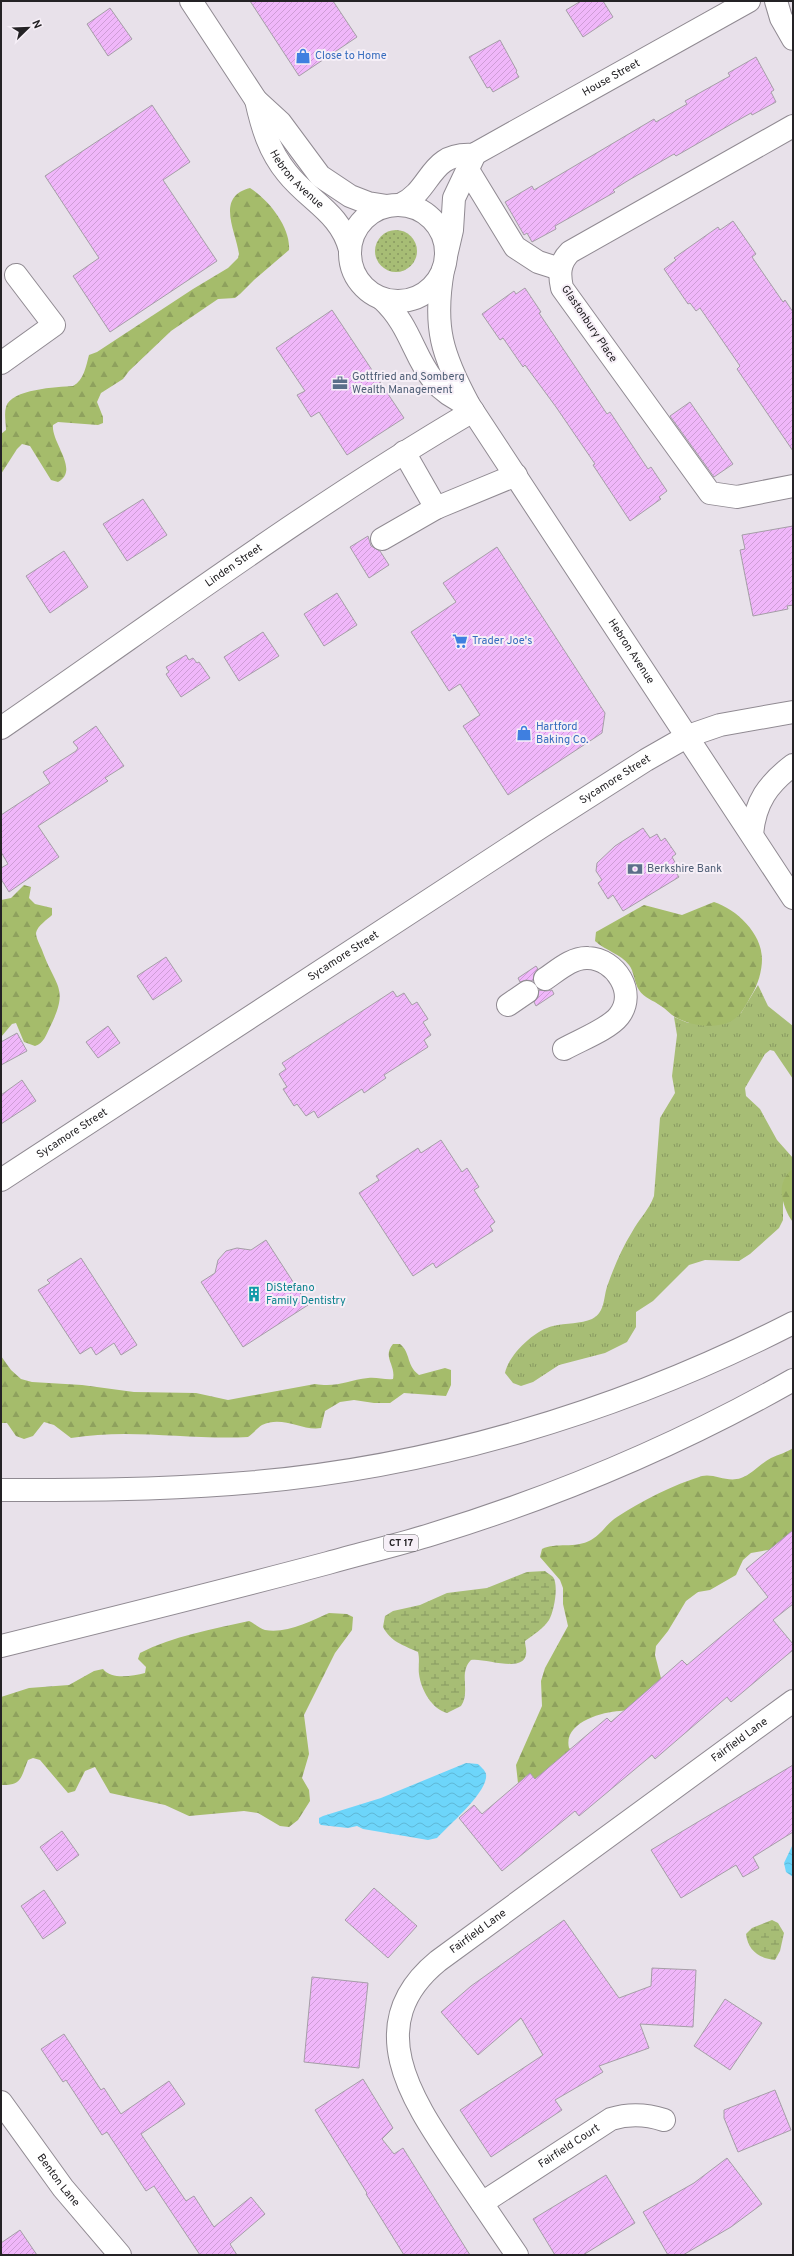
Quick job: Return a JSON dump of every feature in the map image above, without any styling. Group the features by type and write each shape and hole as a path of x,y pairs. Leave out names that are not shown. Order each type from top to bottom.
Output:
{"main road":[{"name":"Hebron Avenue","path":"191,1 256,100 280,122 312,166 334,187 368,203 393,205"},
{"name":"House Street","path":"393,205 415,194 444,160 457,155 471,162 749,1"},
{"path":"776,1 781,18 793,40"},
{"name":"Hebron Avenue","path":"256,100 264,134 276,158 298,186 335,218 344,233 350,250"},
{"name":"Glastonbury Place","path":"793,126 570,252 563,259 559,274 562,288 710,493 737,498 793,486"},
{"path":"382,299 402,301 422,295 437,282 445,263 452,230 454,198 471,162"},
{"path":"471,162 515,247 538,262 560,269"},
{"path":"445,263 443,235 436,223 420,210 393,205 368,215 358,225 352,237 350,250 351,264 356,277 370,292 382,299 395,312 405,327 425,370 435,384 456,400 471,408"},
{"name":"Hebron Avenue","path":"445,263 439,304 442,341 452,374 471,408 688,736 793,898"},
{"path":"1,363 54,326 16,275"},
{"name":"Linden Street","path":"1,728 309,515 471,408"},
{"path":"404,452 436,508"},
{"path":"382,539 436,508 516,475"},
{"name":"Sycamore Street","path":"1,1180 646,760 688,736 720,725 793,712"},
{"path":"752,834 755,812 762,797 774,782 793,765"},
{"path":"545,979 569,963 587,958 610,964 618,972 623,984 623,1006 618,1017 564,1049"},
{"path":"508,1005 527,992"},
{"path":"1,1490 99,1489 232,1484 363,1467 427,1455 490,1440 602,1406 710,1363 793,1323"},
{"name":"CT 17","path":"1,1646 283,1575 433,1534 469,1522 576,1483 646,1454 793,1380"},
{"name":"Fairfield Lane","path":"517,2255 424,2117 407,2085 401,2065 398,2039 400,2019 410,1994 422,1976 438,1961 793,1701"},
{"name":"Benton Lane","path":"1,2102 63,2188 120,2255"},
{"name":"Fairfield Court","path":"482,2203 611,2119 624,2115 639,2115 664,2120"}],"green space":[{"path":"250,188 271,207 283,224 289,242 289,250 235,298 218,299 171,331 129,371 123,379 101,393 97,402 103,417 103,423 98,425 58,422 53,425 56,440 66,463 64,477 58,482 51,480 30,446 22,444 17,449 1,474 1,434 6,430 5,410 10,401 16,396 35,390 73,386 80,380 86,368 89,355 97,352 193,289 228,268 238,258 239,254 230,216 230,207 233,199 239,192"},
{"path":"392,230 400,230 408,233 414,239 417,251 414,263 408,269 400,272 392,272 384,269 378,263 375,255 375,247 378,239 384,233"},
{"path":"24,885 31,887 29,898 35,904 52,908 52,915 40,925 36,933 38,942 56,980 60,995 56,1014 47,1033 43,1041 35,1046 24,1042 16,1023 12,1024 1,1037 1,900 11,898"},
{"path":"714,902 731,910 746,923 753,931 761,949 761,968 756,987 744,1009 733,1020 727,1023 704,1026 689,1023 675,1017 663,1007 641,993 637,987 631,967 626,961 595,941 596,932 644,905 682,915"},
{"path":"758,985 768,1006 793,1026 793,1079 774,1051 770,1050 765,1054 745,1088 746,1096 760,1109 777,1140 793,1158 793,1168 783,1183 783,1220 779,1228 750,1254 739,1261 705,1260 689,1265 653,1301 636,1312 636,1327 627,1342 605,1353 559,1365 533,1382 521,1386 513,1383 505,1373 507,1366 517,1351 538,1332 553,1326 588,1321 597,1316 602,1308 606,1289 628,1238 652,1201 654,1196 660,1118 675,1093 672,1076 677,1035 674,1017 688,1023 741,1013"},
{"path":"793,1168 793,1222 787,1213 783,1201 782,1189 786,1177"},
{"path":"393,1344 400,1344 406,1351 412,1367 419,1375 445,1368 451,1370 451,1385 446,1396 404,1393 390,1403 374,1403 354,1400 340,1402 325,1411 321,1428 306,1427 285,1422 270,1422 260,1426 248,1437 115,1434 71,1438 54,1425 44,1422 33,1436 24,1439 16,1436 7,1423 1,1423 1,1356 11,1370 21,1379 32,1382 82,1385 134,1392 196,1393 228,1400 315,1384 330,1385 368,1378 393,1379 393,1369 389,1353"},
{"path":"793,1448 793,1542 785,1547 751,1553 743,1560 736,1575 710,1590 698,1592 686,1601 668,1631 656,1646 655,1655 662,1682 645,1711 612,1712 585,1720 572,1732 569,1739 569,1748 573,1751 558,1777 518,1783 516,1765 542,1706 541,1681 545,1668 568,1626 563,1604 563,1588 560,1580 540,1557 542,1549 553,1546 585,1543 595,1538 610,1522 617,1517 669,1488 707,1475 726,1479 741,1478 749,1474 767,1460"},
{"path":"545,1571 553,1577 555,1581 556,1592 554,1605 547,1623 538,1632 525,1641 526,1652 524,1660 511,1664 471,1660 465,1671 465,1694 461,1706 447,1713 442,1711 428,1698 422,1686 419,1674 418,1652 394,1640 386,1632 383,1627 385,1616 393,1611 420,1605 447,1593 487,1588 527,1572"},
{"path":"329,1613 347,1614 353,1617 352,1630 335,1653 304,1715 309,1754 302,1778 309,1790 310,1801 298,1820 289,1827 280,1826 258,1813 244,1811 189,1816 165,1805 110,1793 95,1767 85,1771 75,1791 68,1793 40,1760 33,1758 28,1760 20,1779 17,1782 14,1784 1,1785 1,1697 29,1688 69,1685 94,1671 103,1669 112,1675 117,1676 145,1673 146,1667 138,1659 140,1653 166,1642 193,1634 249,1621 265,1630 281,1630 298,1626"},
{"path":"772,1920 778,1923 784,1933 780,1951 775,1960 759,1955 755,1952 749,1945 746,1934 752,1928"}],"water":[{"path":"466,1763 478,1764 486,1774 485,1781 467,1808 437,1838 428,1840 363,1829 357,1826 348,1828 321,1825 319,1823 319,1818 323,1816 381,1798"},
{"path":"793,1844 793,1877 786,1872 784,1863"}],"building":[{"path":"250,1 333,1 357,37 299,76"},
{"path":"581,1 603,1 613,17 583,37 566,10"},
{"path":"110,8 132,39 108,56 87,24"},
{"path":"500,40 519,77 493,92 490,87 487,88 469,57"},
{"path":"756,57 774,90 771,92 776,102 752,115 751,113 676,156 674,154 629,180 613,190 615,192 555,226 556,229 532,242 527,233 524,235 505,202 532,186 534,190 654,119 656,122 687,104 685,101 730,76 728,73"},
{"path":"152,105 190,162 163,180 217,261 110,332 73,276 99,258 45,176"},
{"path":"733,221 756,254 752,257 783,302 785,300 793,312 793,451 737,369 740,366 700,308 696,311 690,303 688,304 664,269 676,260 674,258 718,227 720,230"},
{"path":"525,288 541,312 539,313 607,414 610,412 648,469 651,467 667,491 659,497 661,499 630,521 593,465 595,464 556,407 525,365 523,367 503,338 500,340 482,314 514,291 516,294"},
{"path":"332,310 404,418 347,455 319,412 311,417 297,395 305,391 276,348"},
{"path":"690,402 733,464 714,477 670,416"},
{"path":"143,499 167,535 127,561 103,524"},
{"path":"793,526 793,605 787,606 788,609 753,616 740,550 745,549 742,535"},
{"path":"368,536 371,546 380,551 389,565 369,578 350,547"},
{"path":"497,547 605,713 602,733 508,795 463,726 480,715 460,684 449,691 411,632 456,602 443,583"},
{"path":"64,551 88,587 50,613 26,576"},
{"path":"337,593 357,625 324,646 304,614"},
{"path":"263,632 279,656 239,681 224,657"},
{"path":"186,655 189,660 193,658 197,663 199,662 210,678 181,697 166,674 169,672 166,667"},
{"path":"96,726 124,766 105,778 108,781 38,826 59,857 9,892 1,879 1,868 8,864 1,852 1,815 50,783 43,772 76,751 78,748 73,742"},
{"name":"Berkshire Bank","path":"643,828 650,838 657,834 661,841 665,838 676,854 672,857 676,864 672,867 679,877 623,911 613,895 608,899 598,883 602,880 596,871 597,863 615,846"},
{"path":"166,957 182,981 153,1000 137,976"},
{"path":"536,966 538,969 534,974 533,981 526,980 520,982 518,978"},
{"path":"539,990 552,990 554,994 536,1006 534,1002 538,997"},
{"path":"393,991 397,997 404,993 412,1005 417,1002 428,1019 423,1022 431,1035 424,1040 428,1047 384,1075 386,1078 364,1093 362,1089 318,1118 314,1111 306,1116 297,1104 294,1106 283,1089 287,1087 279,1074 286,1069 282,1063"},
{"path":"108,1026 120,1043 98,1058 86,1042"},
{"path":"17,1033 27,1051 1,1065 1,1042"},
{"path":"22,1080 36,1101 1,1124 1,1095"},
{"path":"441,1140 462,1172 467,1168 479,1187 474,1190 495,1222 490,1226 493,1231 436,1268 433,1263 413,1276 359,1193 379,1180 376,1176 418,1148 421,1153"},
{"name":"DiStefano Family Dentistry","path":"266,1240 308,1305 243,1347 201,1282 215,1273 218,1260 226,1251 237,1248 251,1250"},
{"path":"81,1258 137,1345 121,1355 114,1343 96,1355 91,1347 80,1354 38,1290 50,1283 47,1280"},
{"path":"793,1530 793,1604 773,1620 793,1644 793,1650 731,1702 727,1697 655,1759 652,1755 579,1816 575,1811 502,1871 459,1818 474,1805 482,1814 530,1773 535,1779 607,1718 611,1722 682,1660 687,1665 768,1597 746,1569"},
{"path":"793,1765 793,1832 753,1857 759,1868 743,1877 736,1865 681,1898 651,1850"},
{"path":"62,1831 79,1855 57,1871 40,1847"},
{"path":"374,1888 417,1926 388,1958 345,1920"},
{"path":"44,1890 66,1923 43,1939 21,1906"},
{"path":"564,1920 619,1998 651,1986 652,1968 696,1970 693,2027 640,2024 649,2048 599,2066 603,2072 555,2100 562,2110 491,2157 460,2110 543,2055 521,2018 478,2055 441,2012 471,1986"},
{"path":"312,1977 368,1983 359,2068 304,2062"},
{"path":"725,1999 762,2023 730,2070 694,2046"},
{"path":"64,2034 101,2090 104,2088 121,2114 169,2081 185,2104 141,2134 186,2201 194,2196 214,2227 251,2197 265,2214 230,2244 237,2255 200,2255 154,2186 146,2191 107,2132 102,2135 66,2080 63,2082 41,2049"},
{"path":"363,2079 393,2128 382,2139 394,2154 403,2148 470,2255 404,2255 366,2194 367,2193 315,2110"},
{"path":"775,2090 791,2130 738,2152 724,2118 724,2110"},
{"path":"727,2158 762,2204 731,2227 683,2255 668,2255 643,2212 694,2183"},
{"path":"606,2175 635,2223 583,2255 555,2255 533,2219"},
{"path":"20,2230 37,2255 1,2255 1,2243"}],"place":[{"name":"Close to Home","path":"303,56"},
{"name":"Gottfried and Somberg Wealth Management","path":"340,383"},
{"name":"Trader Joe's","path":"460,641"},
{"name":"Hartford Baking Co.","path":"524,733"},
{"name":"Berkshire Bank","path":"635,869"},
{"name":"DiStefano Family Dentistry","path":"254,1294"}]}
